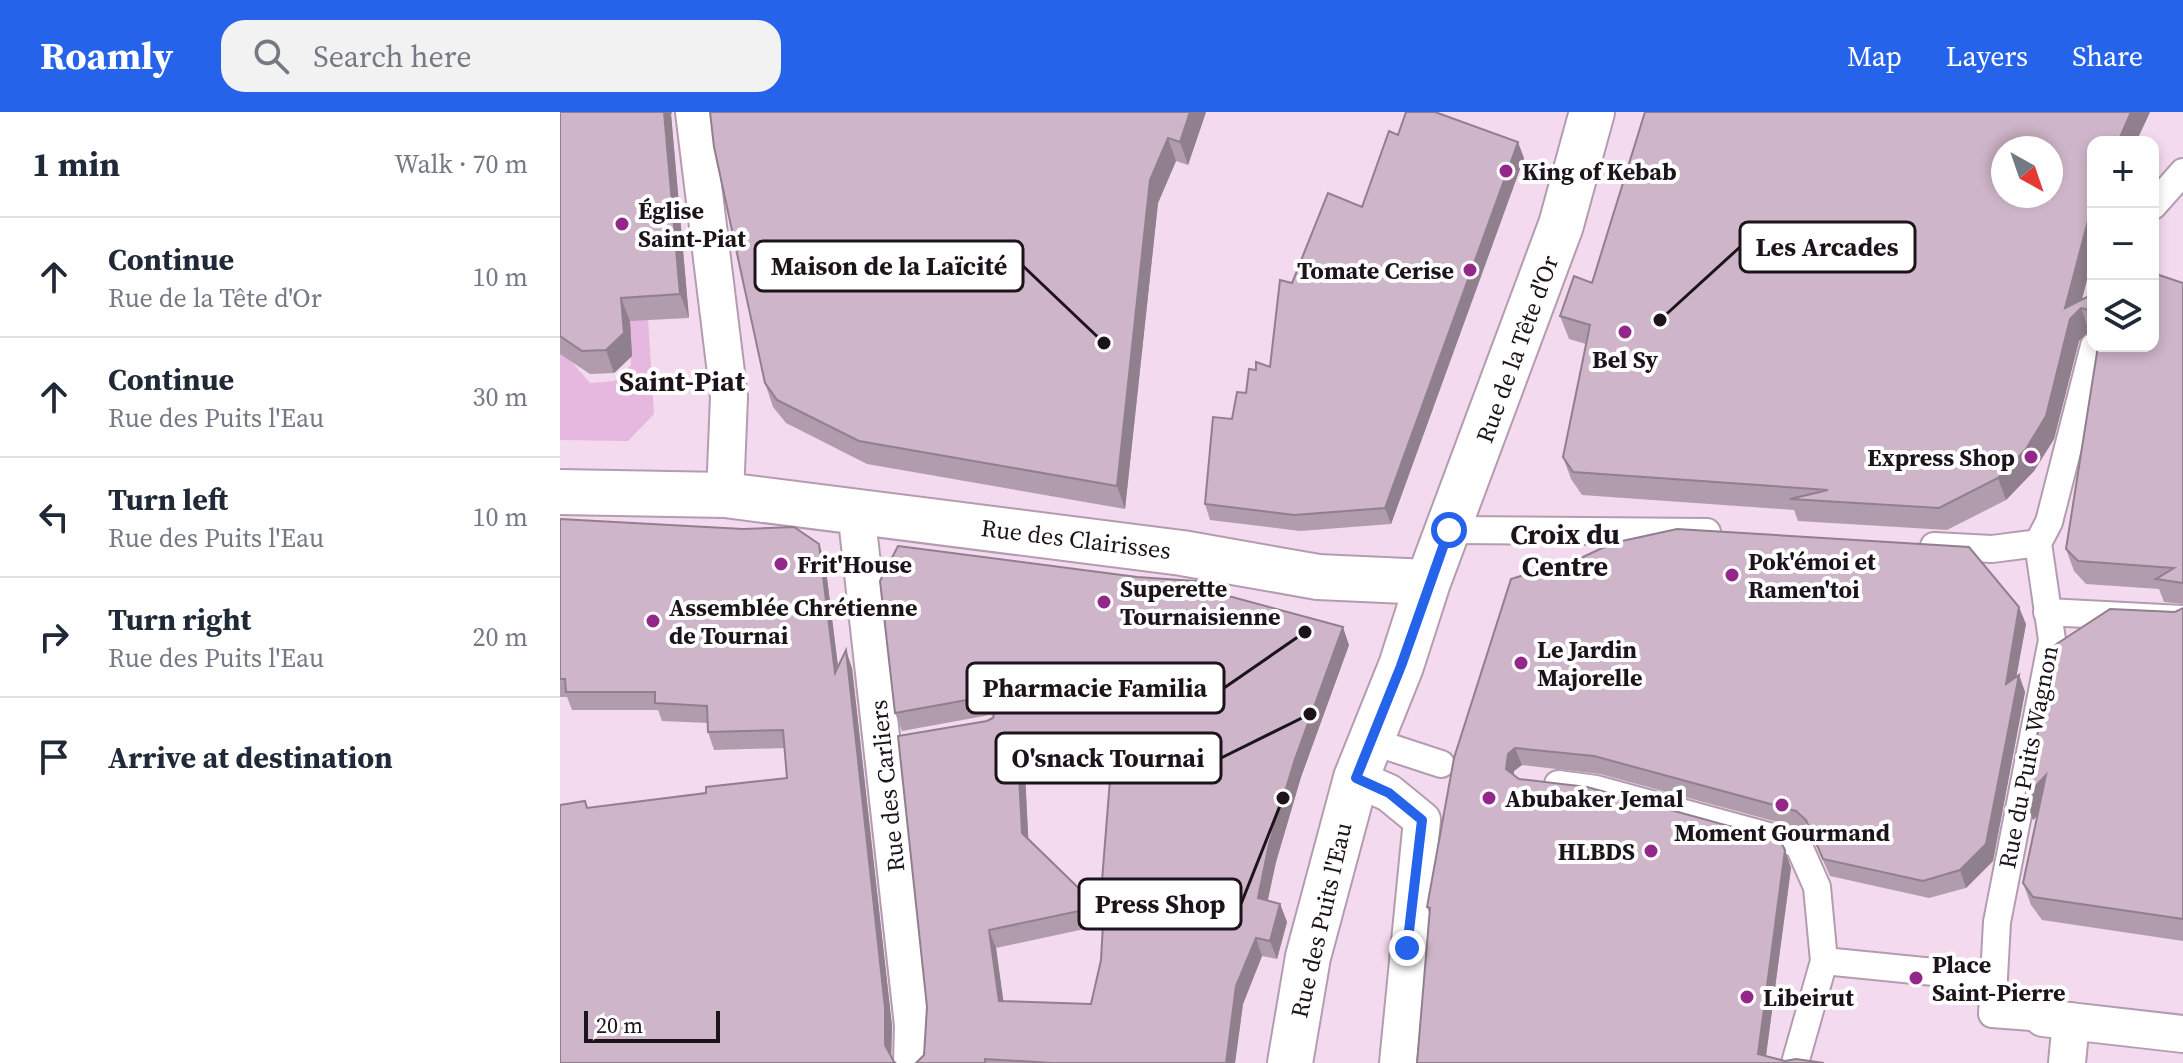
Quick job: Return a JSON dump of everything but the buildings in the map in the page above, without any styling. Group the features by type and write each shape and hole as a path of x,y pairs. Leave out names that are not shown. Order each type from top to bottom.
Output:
{"street":[{"path":"694,112 729,397 725,495"},
{"name":"Rue de la Tête d'Or","path":"1428,582 1561,225 1592,112"},
{"path":"2159,199 2183,172"},
{"path":"1913,544 1992,549 2038,543 2049,522 2092,352"},
{"name":"Rue des Clairisses","path":"560,492 725,495 1182,553 1318,577 1428,582"},
{"name":"Rue des Carliers","path":"856,510 913,1025 912,1063"},
{"path":"1449,530 1659,529 1738,534"},
{"name":"Rue du Puits Wagnon","path":"1994,978 1997,922 2052,640 2038,543"},
{"name":"Rue des Puits l'Eau","path":"1290,1063 1308,957 1363,760 1401,666 1428,582"},
{"path":"2047,612 2183,619"},
{"path":"1363,760 1441,764"},
{"path":"1363,760 1389,793 1422,820 1398,1063"},
{"path":"1527,780 1596,789 1798,844 1817,887 1824,961 1795,1063"},
{"path":"1824,961 1994,978 1992,1014 2183,1034"},
{"path":"2057,1020 2067,1063"}],"shaded area":[{"path":"647,302 654,414 628,441 560,440 560,315 566,314 571,361 590,383 614,381 631,365 628,311"}],"place":[{"name":"King of Kebab","path":"1506,171"},
{"name":"Église Saint-Piat","path":"622,224"},
{"name":"Tomate Cerise","path":"1470,270"},
{"name":"Les Arcades","path":"1660,320"},
{"name":"Bel Sy","path":"1625,332"},
{"name":"Maison de la Laïcité","path":"1104,343"},
{"name":"Express Shop","path":"2031,457"},
{"name":"Frit'House","path":"781,564"},
{"name":"Pok'émoi et Ramen'toi","path":"1732,575"},
{"name":"Superette Tournaisienne","path":"1104,602"},
{"name":"Assemblée Chrétienne de Tournai","path":"653,621"},
{"name":"Pharmacie Familia","path":"1305,632"},
{"name":"Le Jardin Majorelle","path":"1521,663"},
{"name":"O'snack Tournai","path":"1310,714"},
{"name":"Press Shop","path":"1283,798"},
{"name":"Abubaker Jemal","path":"1489,798"},
{"name":"Moment Gourmand","path":"1782,805"},
{"name":"HLBDS","path":"1651,851"},
{"name":"Place Saint-Pierre","path":"1916,978"},
{"name":"Libeirut","path":"1747,997"}],"district":[{"name":"Saint-Piat","path":"682,381"},
{"name":"Croix du Centre","path":"1565,550"}],"route":[{"path":"1407,948 1422,820 1389,793 1356,778 1401,666 1428,582 1449,530"}]}
